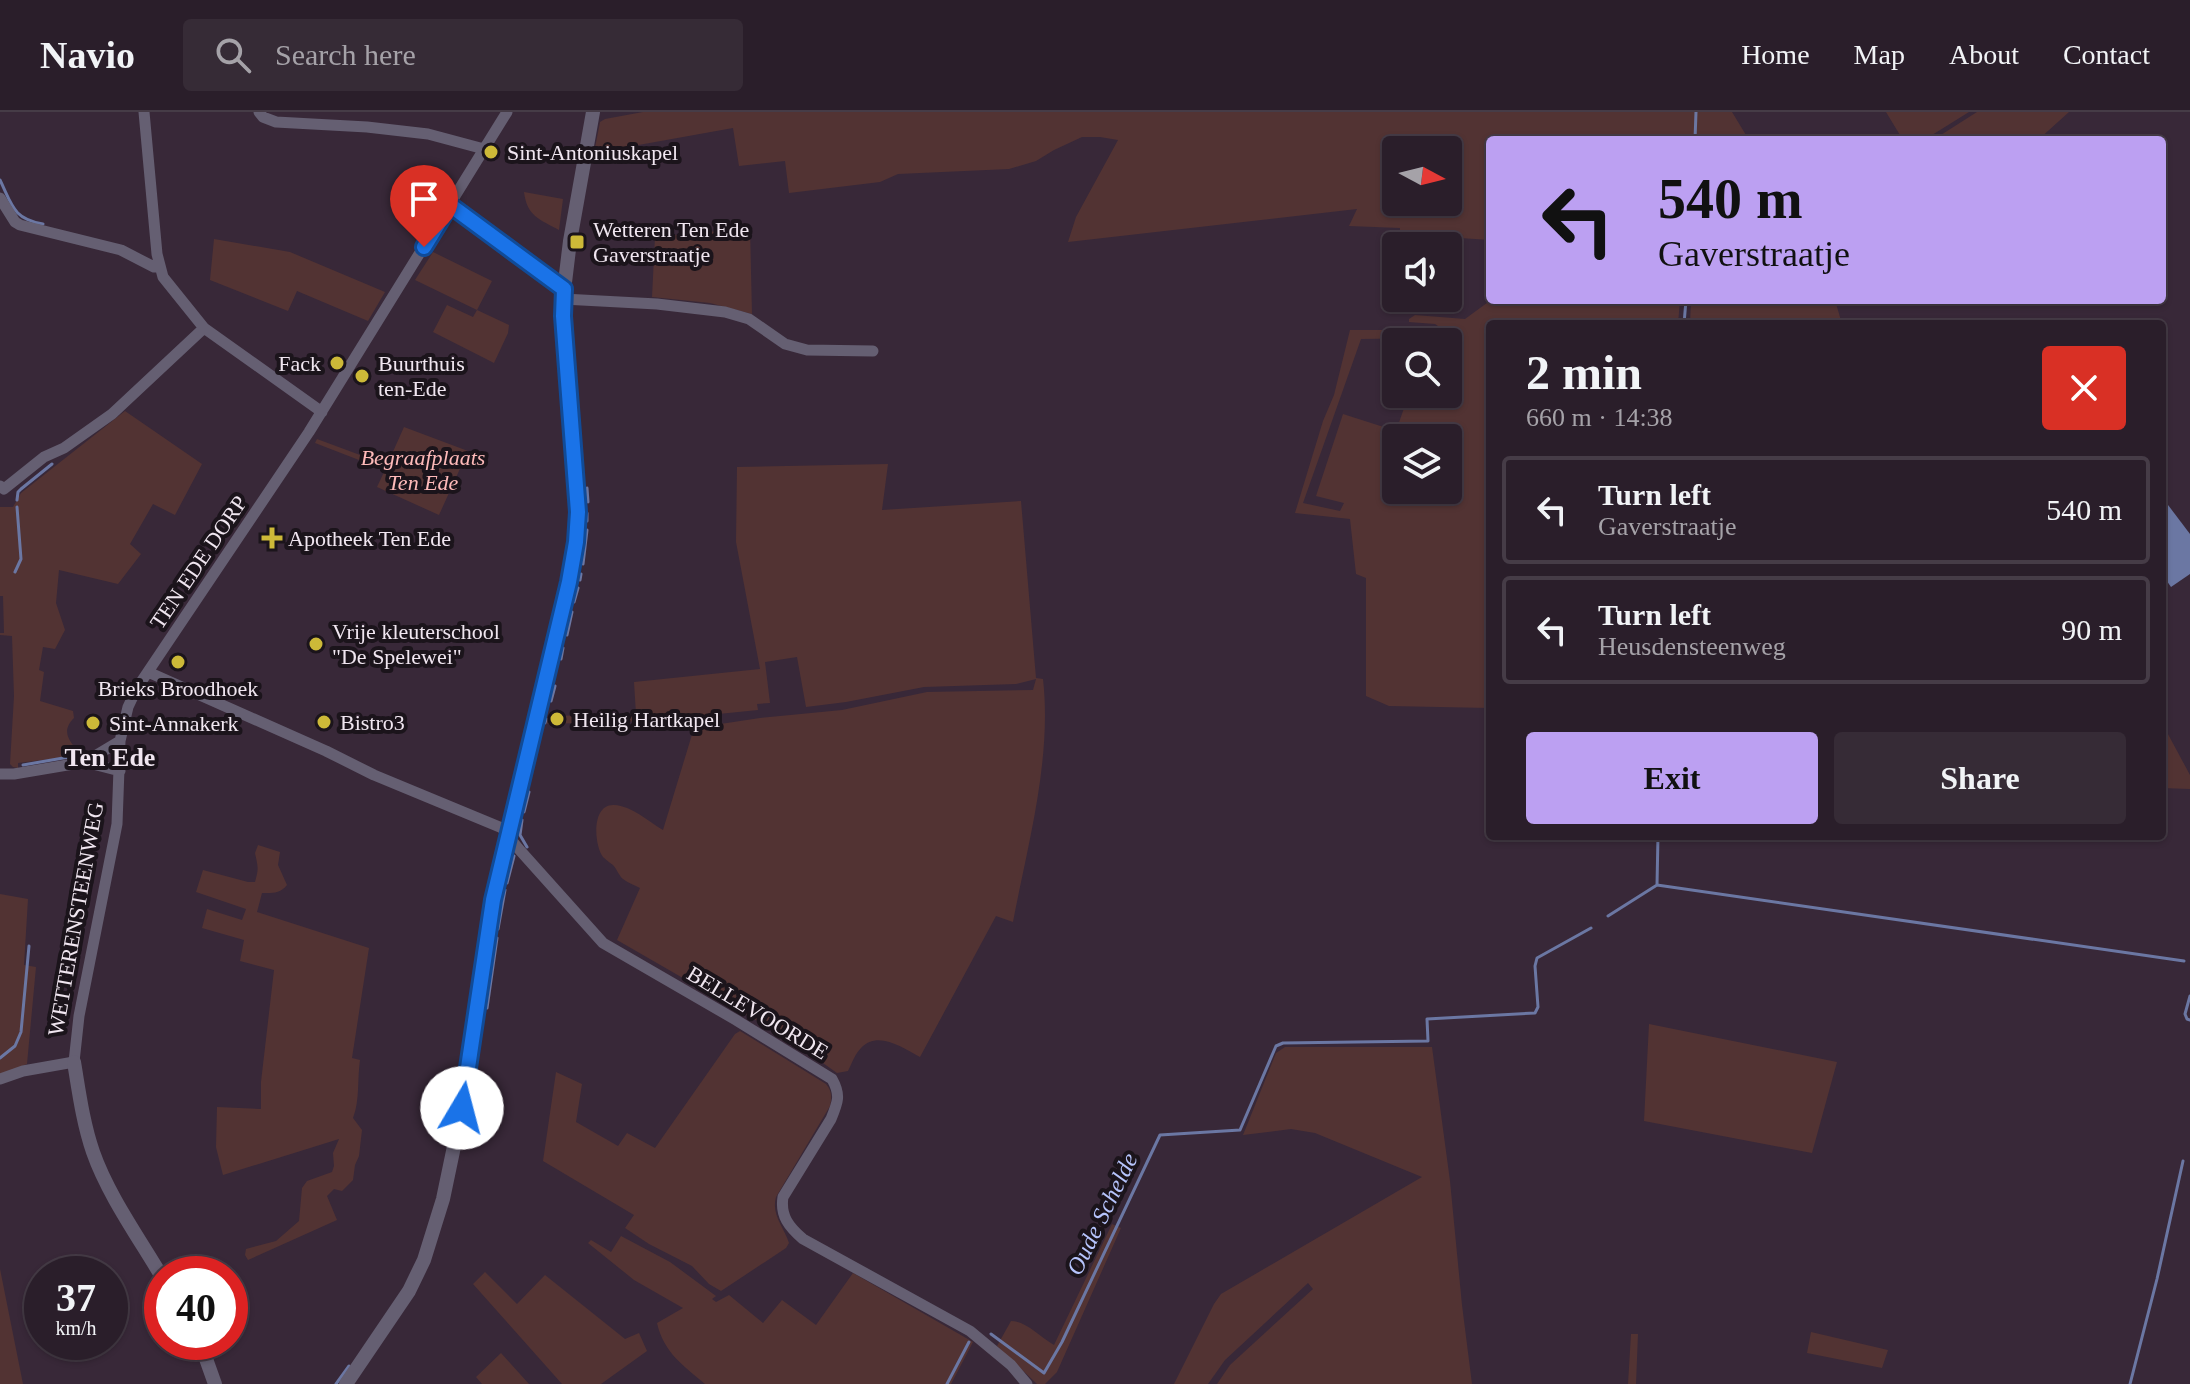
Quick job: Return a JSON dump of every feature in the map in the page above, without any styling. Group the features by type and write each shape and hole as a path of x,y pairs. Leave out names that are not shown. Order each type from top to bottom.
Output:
{"street":[{"path":"144,112 159,267 163,277 204,328 322,412"},
{"path":"259,112 276,122 428,134 484,149"},
{"name":"TEN EDE DORP","path":"120,741 128,707 137,688 322,412 507,112"},
{"path":"346,1384 409,1291 435,1228 457,1139 488,932 566,595 578,512 563,294 593,112"},
{"path":"0,198 20,225 121,250 159,267"},
{"path":"450,205 563,294 725,312 749,319 785,344 807,350 873,351"},
{"path":"0,486 4,489 44,457 64,448 112,414 204,328"},
{"path":"148,672 374,775 502,828 508,836"},
{"path":"0,774 85,762 120,741"},
{"name":"WETTERENSTEENWEG","path":"120,741 117,824 79,1016 74,1062 95,1158 150,1256"},
{"path":"85,762 120,771"},
{"name":"BELLEVOORDE","path":"508,836 603,943 832,1079 838,1090 837,1105 783,1197 781,1206 786,1222 803,1239 970,1331 1011,1365 1027,1384"},
{"path":"0,1079 23,1071 74,1062"},
{"path":"206,1360 215,1384"}],"green space":[{"path":"643,112 1732,112 1747,136 1486,136 1486,240 1462,238 1462,232 1400,232 1400,228 1349,226 1357,209 1068,242 1076,217 1118,140 1100,137 1082,137 1036,161 1009,169 898,174 880,182 789,193 785,161 739,166 733,128 594,153 600,122"},
{"path":"1886,112 1969,112 1930,136 1901,136"},
{"path":"1977,112 2069,112 2042,136 1939,136"},
{"path":"524,192 563,199 559,230 531,212"},
{"path":"750,228 752,314 710,303 652,297 655,237"},
{"path":"214,239 290,252 385,292 368,321 297,291 288,311 210,280"},
{"path":"433,252 492,281 477,310 415,280"},
{"path":"1486,304 1680,304 1678,320 1486,320 1486,708 1389,706 1366,696 1366,578 1356,574 1350,519 1295,513 1334,395 1350,330 1382,330 1382,339 1361,339 1303,503 1340,511 1344,503 1316,496 1343,414 1382,427 1382,504 1462,504 1462,424 1398,424 1404,408 1462,408 1462,328 1441,328 1435,324 1409,322 1415,315 1465,319"},
{"path":"1691,304 1836,304 1841,320 1690,320"},
{"path":"447,305 473,317 477,310 509,325 494,363 433,332"},
{"path":"125,411 202,464 175,515 153,504 130,544 141,554 118,584 59,570 56,603 65,630 55,649 43,647 39,670 44,672 40,701 73,711 74,718 67,732 80,754 18,763 18,768 13,767 10,764 14,696 12,636 0,635 4,633 3,596 0,596 0,507 13,507 21,493"},
{"name":"Begraafplaats Ten Ede","path":"404,427 468,451 439,515 377,487 385,470 315,443 317,439 387,465"},
{"path":"888,464 882,510 1021,501 1036,678 1043,679 1044,740 1037,801 1013,922 996,916 920,1057 890,1042 875,1041 859,1050 848,1071 837,1073 806,1049 617,940 640,888 623,879 603,857 596,835 601,811 607,806 621,806 663,830 694,728 842,710 927,692 1033,690 1036,679 1016,684 924,687 806,707 797,657 765,662 770,703 757,704 758,710 649,721 547,724 549,716 636,714 634,682 760,669 736,542 737,467"},
{"path":"2166,730 2190,775 2190,789 2166,788"},
{"path":"258,845 280,852 278,865 287,885 279,891 262,893 257,912 369,948 352,1058 360,1060 358,1097 353,1118 362,1130 353,1180 342,1191 334,1189 327,1196 337,1220 248,1260 246,1249 276,1241 299,1221 302,1188 307,1181 332,1172 333,1153 339,1139 223,1175 216,1147 217,1107 261,1109 261,1082 274,970 240,961 244,940 202,928 207,909 242,920 246,909 196,892 203,870 255,882 258,868 255,853"},
{"path":"0,894 28,899 24,965 36,967 27,1064 0,1075"},
{"path":"1649,1024 1837,1062 1812,1153 1644,1121"},
{"path":"740,1031 826,1084 831,1100 776,1197 777,1215 789,1243 721,1291 709,1284 692,1266 625,1228 634,1215 543,1161 556,1072 582,1084 576,1122 618,1146 627,1133 655,1148"},
{"path":"1285,1047 1432,1047 1472,1384 1217,1384 1230,1365 1313,1289 1308,1283 1225,1360 1208,1384 1174,1384 1221,1294 1422,1177 1315,1133 1291,1129 1243,1135 1276,1053"},
{"path":"1112,1224 1121,1228 1057,1372 1045,1384 1037,1384 997,1346 1011,1321 1028,1326 1054,1345"},
{"path":"621,1236 670,1262 716,1296 712,1299 716,1302 729,1295 763,1323 782,1300 816,1325 853,1273 973,1342 951,1384 705,1384 669,1350 657,1323 683,1308 634,1280 588,1243 591,1240 611,1252"},
{"path":"0,1269 23,1384 0,1384"},
{"path":"485,1272 517,1304 545,1275 625,1339 639,1333 647,1351 601,1384 562,1384 473,1284"},
{"path":"1811,1332 1888,1350 1882,1368 1807,1353"},
{"path":"1631,1334 1638,1334 1636,1384 1628,1384"},
{"path":"501,1353 529,1384 482,1384 476,1377"}],"water":[{"path":"2166,502 2190,534 2190,574 2171,587 2166,580"}],"waterway":[{"name":"Oude Schelde","path":"1695,136 1696,112"},
{"path":"0,180 15,210 25,219 43,224"},
{"name":"Oude Schelde","path":"1684,320 1686,304"},
{"path":"17,500 18,492 52,464"},
{"path":"587,488 588,502"},
{"path":"15,572 21,559 17,507"},
{"path":"587,513 587,521"},
{"path":"583,564 587,530"},
{"path":"580,580 581,574"},
{"path":"574,602 578,588"},
{"path":"567,635 572,612"},
{"path":"561,659 563,648"},
{"path":"551,701 555,686"},
{"path":"545,723 546,719"},
{"path":"23,765 69,757"},
{"path":"524,812 529,792"},
{"path":"522,820 520,835 527,847"},
{"name":"Oude Schelde","path":"1608,916 1657,885 1658,840"},
{"path":"507,883 514,856"},
{"path":"1657,885 2184,961"},
{"path":"498,929 505,890"},
{"name":"Oude Schelde","path":"991,1334 1044,1373 1062,1342 1160,1135 1240,1130 1276,1046 1283,1043 1428,1041 1427,1019 1535,1013 1538,1007 1537,958 1591,928"},
{"path":"487,1008 497,938"},
{"path":"0,1058 15,1046 21,1032 29,946"},
{"path":"2190,996 2185,1014 2190,1020"},
{"path":"2130,1384 2183,1161"},
{"name":"Oude Schelde","path":"947,1384 969,1342"},
{"path":"336,1384 349,1366"}],"place":[{"name":"Sint-Antoniuskapel","path":"491,152"},
{"name":"Wetteren Ten Ede Gaverstraatje","path":"577,242"},
{"name":"Fack","path":"337,363"},
{"name":"Buurthuis ten-Ede","path":"362,376"},
{"name":"Apotheek Ten Ede","path":"272,538"},
{"name":"Vrije kleuterschool \"De Spelewei\"","path":"316,644"},
{"name":"Brieks Broodhoek","path":"178,662"},
{"name":"Heilig Hartkapel","path":"557,719"},
{"name":"Bistro3","path":"324,722"},
{"name":"Sint-Annakerk","path":"93,723"}],"district":[{"name":"Ten Ede","path":"110,757"}],"route":[{"path":"424,247 450,205 564,289 563,316 578,512 569,582 493,900 462,1108"}]}
